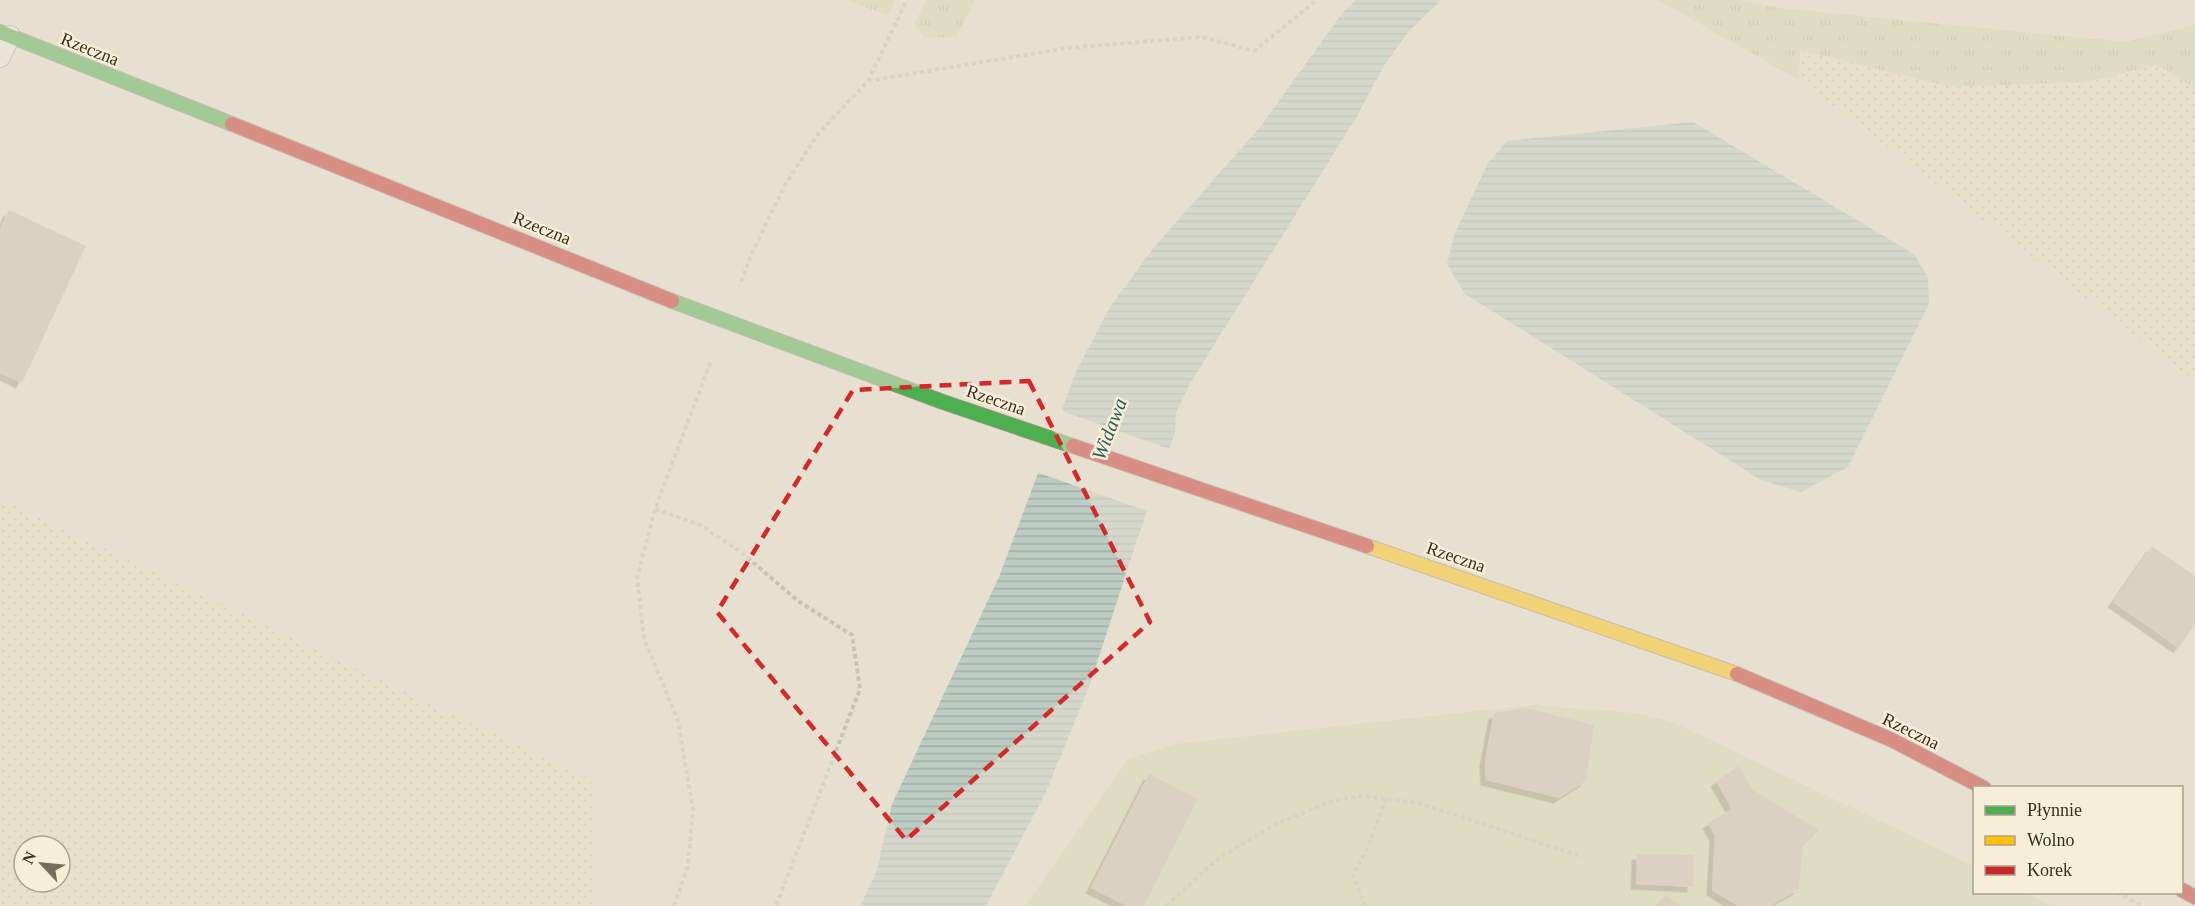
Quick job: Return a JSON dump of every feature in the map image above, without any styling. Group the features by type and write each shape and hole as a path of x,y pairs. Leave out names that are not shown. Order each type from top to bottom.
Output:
{"street":[{"name":"Rzeczna","path":"5,34 726,322 943,402 1261,509 1759,682 1892,740 1980,786"}],"lane":[{"path":"0,57 5,34"}],"path":[{"path":"752,253 785,185 818,134 868,81 907,0"},
{"path":"868,81 1067,48 1202,37 1254,51 1317,0"},
{"path":"674,906 688,865 693,809 678,721 644,638 638,578 655,509 706,374"},
{"path":"655,509 700,525 741,552 798,601 852,634 860,689 776,906"},
{"path":"1169,905 1218,858 1275,825 1332,801 1362,796 1419,803 1583,857"},
{"path":"1365,906 1353,875 1368,847 1386,798"},
{"path":"2121,894 2142,906"}],"highlighted area":[{"path":"1029,381 1150,622 906,840 717,612 853,390"}],"shaded area":[{"path":"1799,50 1951,87 2087,82 2157,65 2195,88 2195,381 1799,80"},
{"path":"0,499 591,780 596,906 0,906"}],"green space":[{"path":"846,0 895,0 888,15"},
{"path":"926,0 975,0 957,36 925,38 914,24"},
{"path":"1658,0 1739,0 1780,8 2125,42 2195,25 2195,88 2157,65 2087,82 1951,87 1800,50 1799,80"},
{"path":"1534,705 1635,713 1673,722 1973,866 1973,894 2027,894 2051,906 1025,906 1128,759 1174,744"}],"water":[{"name":"Widawa","path":"1356,0 1441,0 1408,32 1383,67 1356,118 1189,385 1176,413 1175,433 1090,684 1046,792 986,906 860,906 877,870 892,804 999,577 1076,372 1110,307 1155,246 1261,126 1343,12"},
{"path":"1693,122 1914,254 1928,278 1929,304 1848,467 1801,492 1761,480 1465,294 1447,264 1454,235 1488,163 1507,141"}],"pier":[{"path":"1059,410 1172,450 1150,512 1036,472"}],"building":[{"path":"9,210 86,246 22,383 0,373 0,230"},
{"path":"2152,546 2195,576 2195,624 2179,648 2113,602"},
{"path":"1526,708 1594,725 1586,781 1559,798 1486,780 1485,761 1494,713"},
{"path":"1739,766 1753,790 1819,830 1803,844 1799,889 1770,906 1738,906 1712,890 1715,836 1708,823 1732,809 1716,781"},
{"path":"1149,774 1198,799 1144,906 1127,906 1091,888"},
{"path":"1637,854 1693,855 1693,887 1636,884"},
{"path":"1666,895 1680,906 1657,906"}],"traffic: fast":[{"path":"0,32 232,124"},
{"path":"672,301 943,402 1073,446"}],"traffic: slow":[{"path":"1367,546 1737,674"}],"traffic: jam":[{"path":"232,124 672,301"},
{"path":"1073,446 1367,546"},
{"path":"1737,674 1892,740 1980,786"},
{"path":"2183,891 2195,897"}]}
